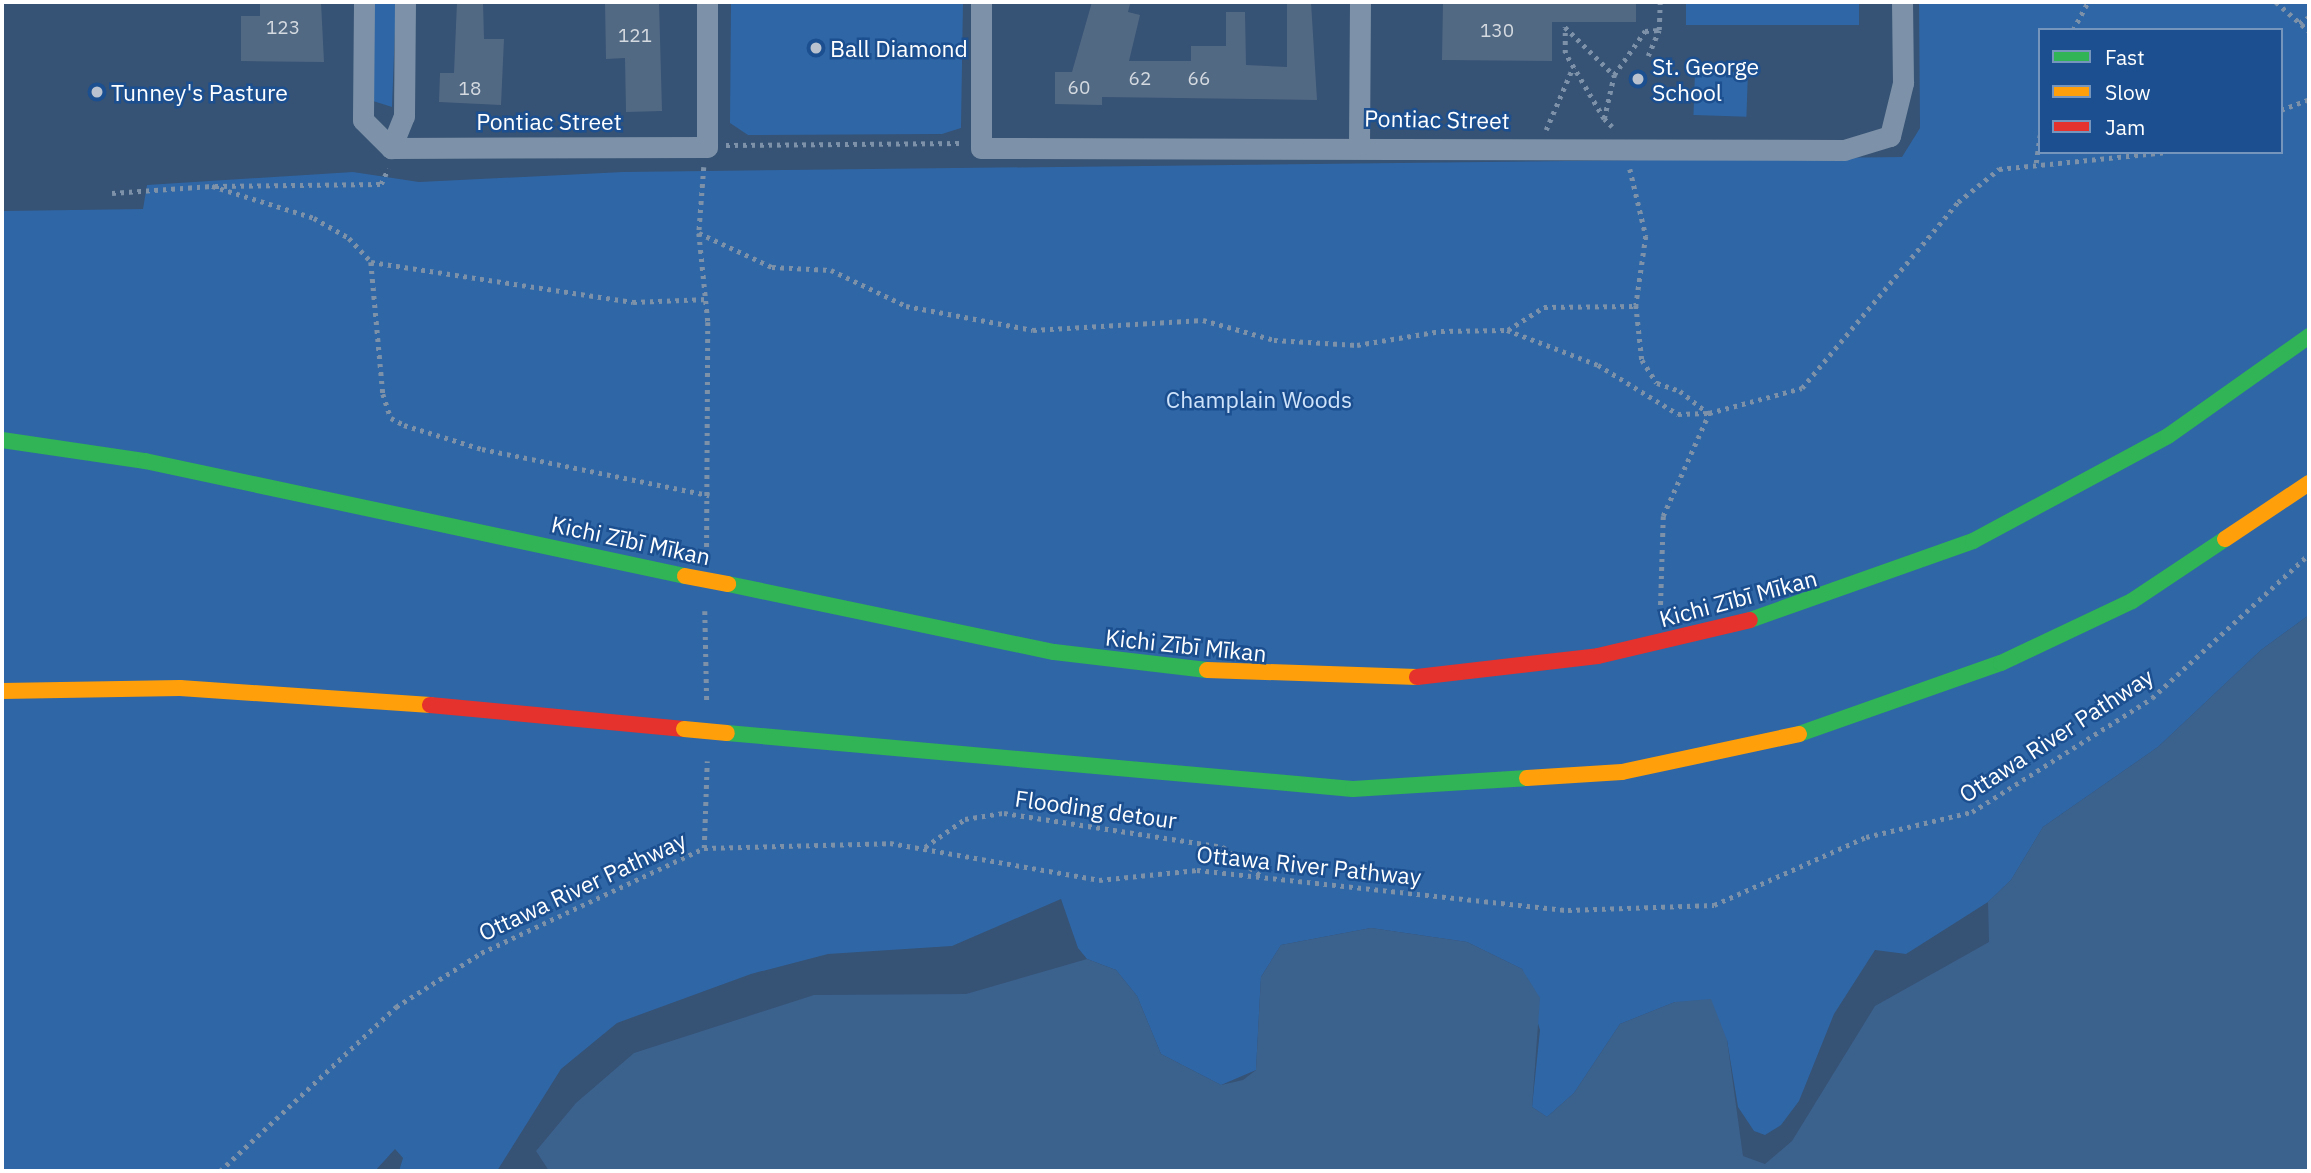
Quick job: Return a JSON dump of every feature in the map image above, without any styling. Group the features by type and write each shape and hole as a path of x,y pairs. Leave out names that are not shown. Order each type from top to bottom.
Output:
{"highway":[{"name":"Kichi Zībī Mīkan","path":"2,440 237,480 1054,652 1247,676 1427,677 1658,644 1832,596 1973,541 2168,436 2309,336"},
{"path":"2,691 180,688 318,695 1353,789 1622,772 1816,730 2001,663 2132,601 2309,483"}],"street":[{"path":"364,2 363,120 391,148 404,116 405,2"},
{"path":"706,147 707,2"},
{"path":"981,2 981,148"},
{"path":"1359,145 1360,2"},
{"name":"Pontiac Street","path":"981,148 1359,145 1844,150 1890,136 1902,83 1902,2"},
{"name":"Pontiac Street","path":"391,148 706,147"}],"path":[{"path":"1648,56 1659,30 1660,2"},
{"path":"2074,28 2088,2"},
{"path":"2276,2 2309,31"},
{"path":"2299,23 2309,18"},
{"path":"1614,75 1565,27 1565,53 1604,119 1614,129"},
{"path":"1604,119 1614,75 1645,31 1659,30"},
{"path":"1545,146 1546,123 1573,67"},
{"path":"2283,109 2309,99"},
{"path":"706,563 709,495 708,299 699,233 706,147 945,139 981,148"},
{"path":"112,193 212,186 381,184 391,148"},
{"path":"1626,148 1646,236 1636,305 1642,360 1657,383 1680,391 1709,414"},
{"path":"2036,163 2038,149"},
{"path":"699,233 772,267 831,270 906,306 1033,330 1203,320 1274,340 1357,345 1441,331 1507,330 1598,365 1678,414 1709,414 1802,388 1958,202 2000,169 2036,163 2143,154"},
{"path":"212,186 332,227 371,262 633,302 708,299"},
{"path":"371,262 391,418 482,449 709,495"},
{"path":"1507,330 1544,307 1636,305"},
{"path":"1658,644 1663,516 1709,414"},
{"name":"Ottawa River Pathway","path":"220,1171 396,1007 481,953 704,848 826,841 925,848 1077,878 1197,870 1568,910 1714,905 1866,837 1972,812 2152,698 2309,554"},
{"path":"705,604 707,714"},
{"path":"704,848 707,753"},
{"name":"Flooding detour","path":"925,848 965,819 1004,813 1223,847 1262,876"}],"green space":[{"path":"373,2 396,2 392,107 373,101"},
{"path":"731,2 963,2 961,128 942,134 748,135 730,123"},
{"path":"1686,2 1859,2 1859,25 1686,25"},
{"name":"Champlain Woods","path":"1919,2 2309,2 2309,615 2261,650 2158,747 2043,827 2011,880 1988,902 1906,954 1875,950 1834,1014 1799,1101 1781,1125 1765,1135 1754,1131 1738,1107 1727,1040 1675,1002 1620,1024 1574,1093 1547,1117 1532,1107 1540,1030 1522,969 1467,942 1371,928 1281,945 1261,977 1256,1070 1221,1085 1161,1054 1137,996 1116,970 1087,959 1078,948 1061,899 952,946 828,954 751,974 617,1023 561,1069 497,1171 399,1171 403,1158 395,1149 375,1171 2,1171 2,211 143,209 147,185 353,172 419,182 623,172 1902,157 1920,128"},
{"path":"1695,71 1748,73 1746,117 1693,115"}],"shaded area":[{"path":"2309,615 2309,1171 549,1171 536,1151 576,1103 634,1053 814,995 966,994 1087,959 1116,970 1137,996 1161,1054 1221,1085 1243,1080 1256,1070 1261,977 1281,945 1371,928 1467,942 1522,969 1540,998 1532,1107 1547,1117 1574,1093 1620,1024 1675,1002 1711,999 1727,1040 1743,1156 1765,1164 1792,1141 1875,1006 1989,942 1988,902 2011,880 2043,827 2158,747 2261,650"}],"building":[{"path":"260,2 321,2 324,62 241,61 241,16 260,16"},
{"path":"457,2 483,2 484,39 504,39 501,105 439,102 440,73 454,73"},
{"path":"605,2 659,2 662,111 626,112 625,58 606,59"},
{"path":"1092,2 1130,4 1128,12 1140,15 1129,61 1191,61 1191,46 1226,46 1226,12 1245,12 1246,65 1287,67 1287,2 1311,2 1317,100 1102,97 1102,105 1055,104 1055,72 1072,72"},
{"path":"1443,2 1636,2 1636,22 1552,22 1552,61 1442,60"}],"traffic: fast":[{"path":"1750,620 1973,541 2168,436 2309,336"},
{"path":"2,440 145,461 685,576"},
{"path":"1799,734 2001,663 2132,601 2225,539"},
{"path":"728,584 1054,652 1207,670"},
{"path":"727,733 1353,789 1527,778"}],"traffic: slow":[{"path":"2225,539 2309,483"},
{"path":"685,576 728,584"},
{"path":"1207,670 1417,677"},
{"path":"2,691 180,688 430,705"},
{"path":"684,729 727,733"},
{"path":"1527,778 1622,772 1799,734"}],"traffic: jam":[{"path":"1417,677 1598,656 1750,620"},
{"path":"430,705 684,729"}],"place":[{"name":"Ball Diamond","path":"816,48"},
{"name":"St. George School","path":"1638,79"},
{"name":"Tunney's Pasture","path":"97,92"}]}
